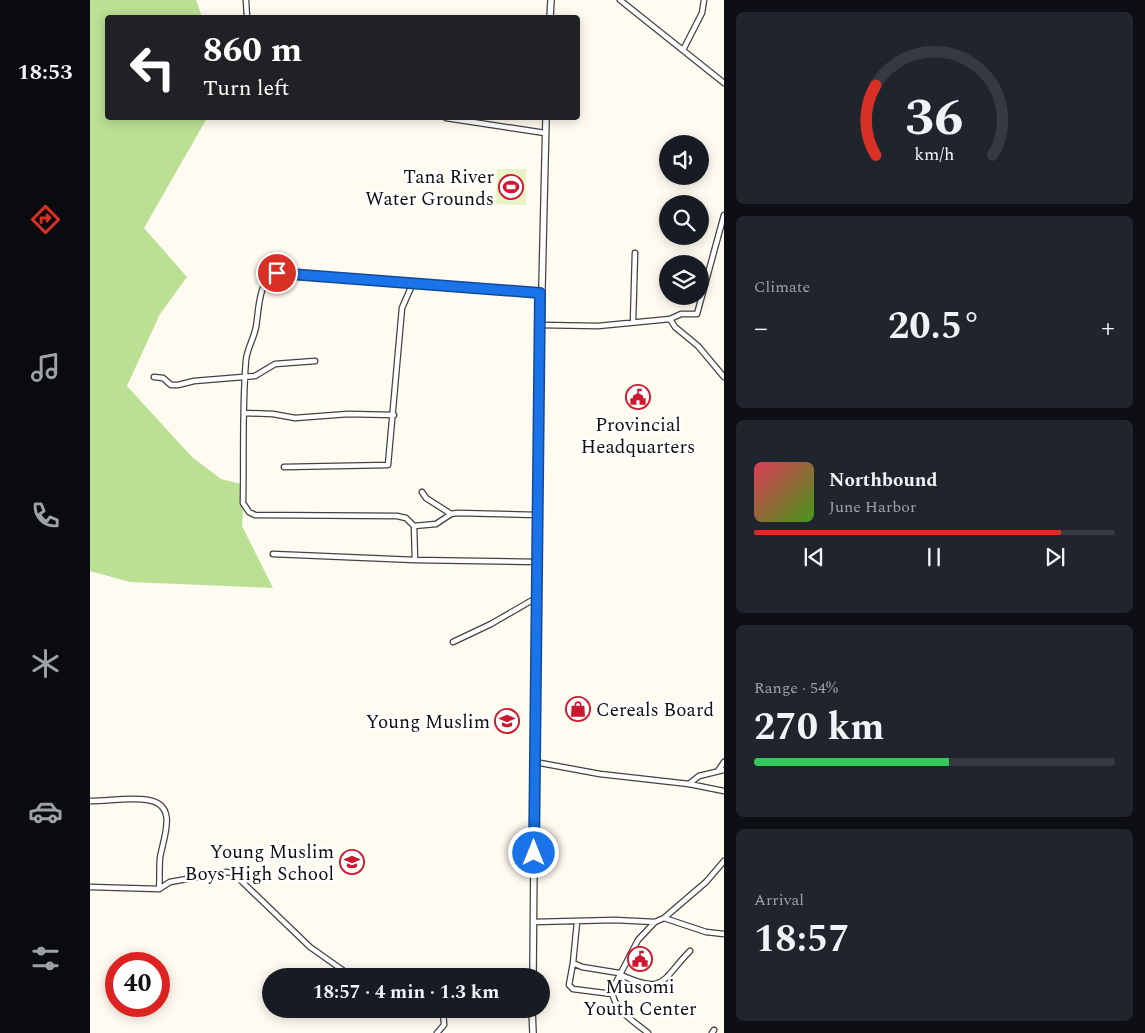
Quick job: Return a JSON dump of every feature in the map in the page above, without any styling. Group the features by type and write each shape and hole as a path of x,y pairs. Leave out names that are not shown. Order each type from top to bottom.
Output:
{"street":[{"path":"246,0 247,15"},
{"path":"550,15 551,0"},
{"path":"620,0 724,83"},
{"path":"682,50 702,13 704,0"},
{"path":"459,120 545,133"},
{"path":"533,968 540,293 546,120"},
{"path":"540,325 598,326 670,319 681,314 696,314 724,214"},
{"path":"632,322 634,253"},
{"path":"415,560 414,526 406,518 388,515 255,515 248,512 243,504 247,358 255,333 263,286 270,276 277,273 412,285 540,293"},
{"path":"284,467 388,465 394,415 402,308 412,285"},
{"path":"670,319 675,326 698,346 724,377"},
{"path":"154,377 163,378 171,385 178,385 194,381 256,376 275,364 315,362"},
{"path":"244,413 273,414 295,418 348,414 394,415"},
{"path":"422,492 426,498 451,514 538,515"},
{"path":"414,526 436,524 451,514"},
{"path":"273,554 415,560 538,562"},
{"path":"453,642 491,624 536,598"},
{"path":"535,762 600,774 689,784 724,791"},
{"path":"718,771 724,762"},
{"path":"689,784 694,779 724,770"},
{"path":"90,801 146,800 162,807 167,820 160,859 159,889"},
{"path":"648,1033 628,1018 616,1004 612,994 619,974 638,940 655,922 664,918 706,882 724,861"},
{"path":"90,887 159,889 170,882 226,872 233,873 240,877 310,947 340,968"},
{"path":"664,918 706,932 724,934"},
{"path":"534,922 655,922"},
{"path":"577,922 569,985 573,989 612,994"},
{"path":"573,963 657,985 664,983 690,951"},
{"path":"437,1033 444,1025 444,1018"},
{"path":"532,1018 533,1033"}],"green space":[{"path":"90,0 196,0 201,15 105,15 105,120 206,120 144,228 187,277 160,314 127,386 192,457 221,479 245,485 242,526 273,588 130,582 90,571"},
{"name":"Tana River Water Grounds","path":"497,169 526,169 526,205 496,204"}],"place":[{"name":"Tana River Water Grounds","path":"511,187"},
{"name":"Provincial Headquarters","path":"638,397"},
{"name":"Cereals Board","path":"578,709"},
{"name":"Young Muslim","path":"507,721"},
{"name":"Young Muslim Boys High School","path":"352,862"},
{"name":"Musomi Youth Center","path":"640,959"}],"route":[{"path":"277,273 412,285 540,293 534,853"}]}
